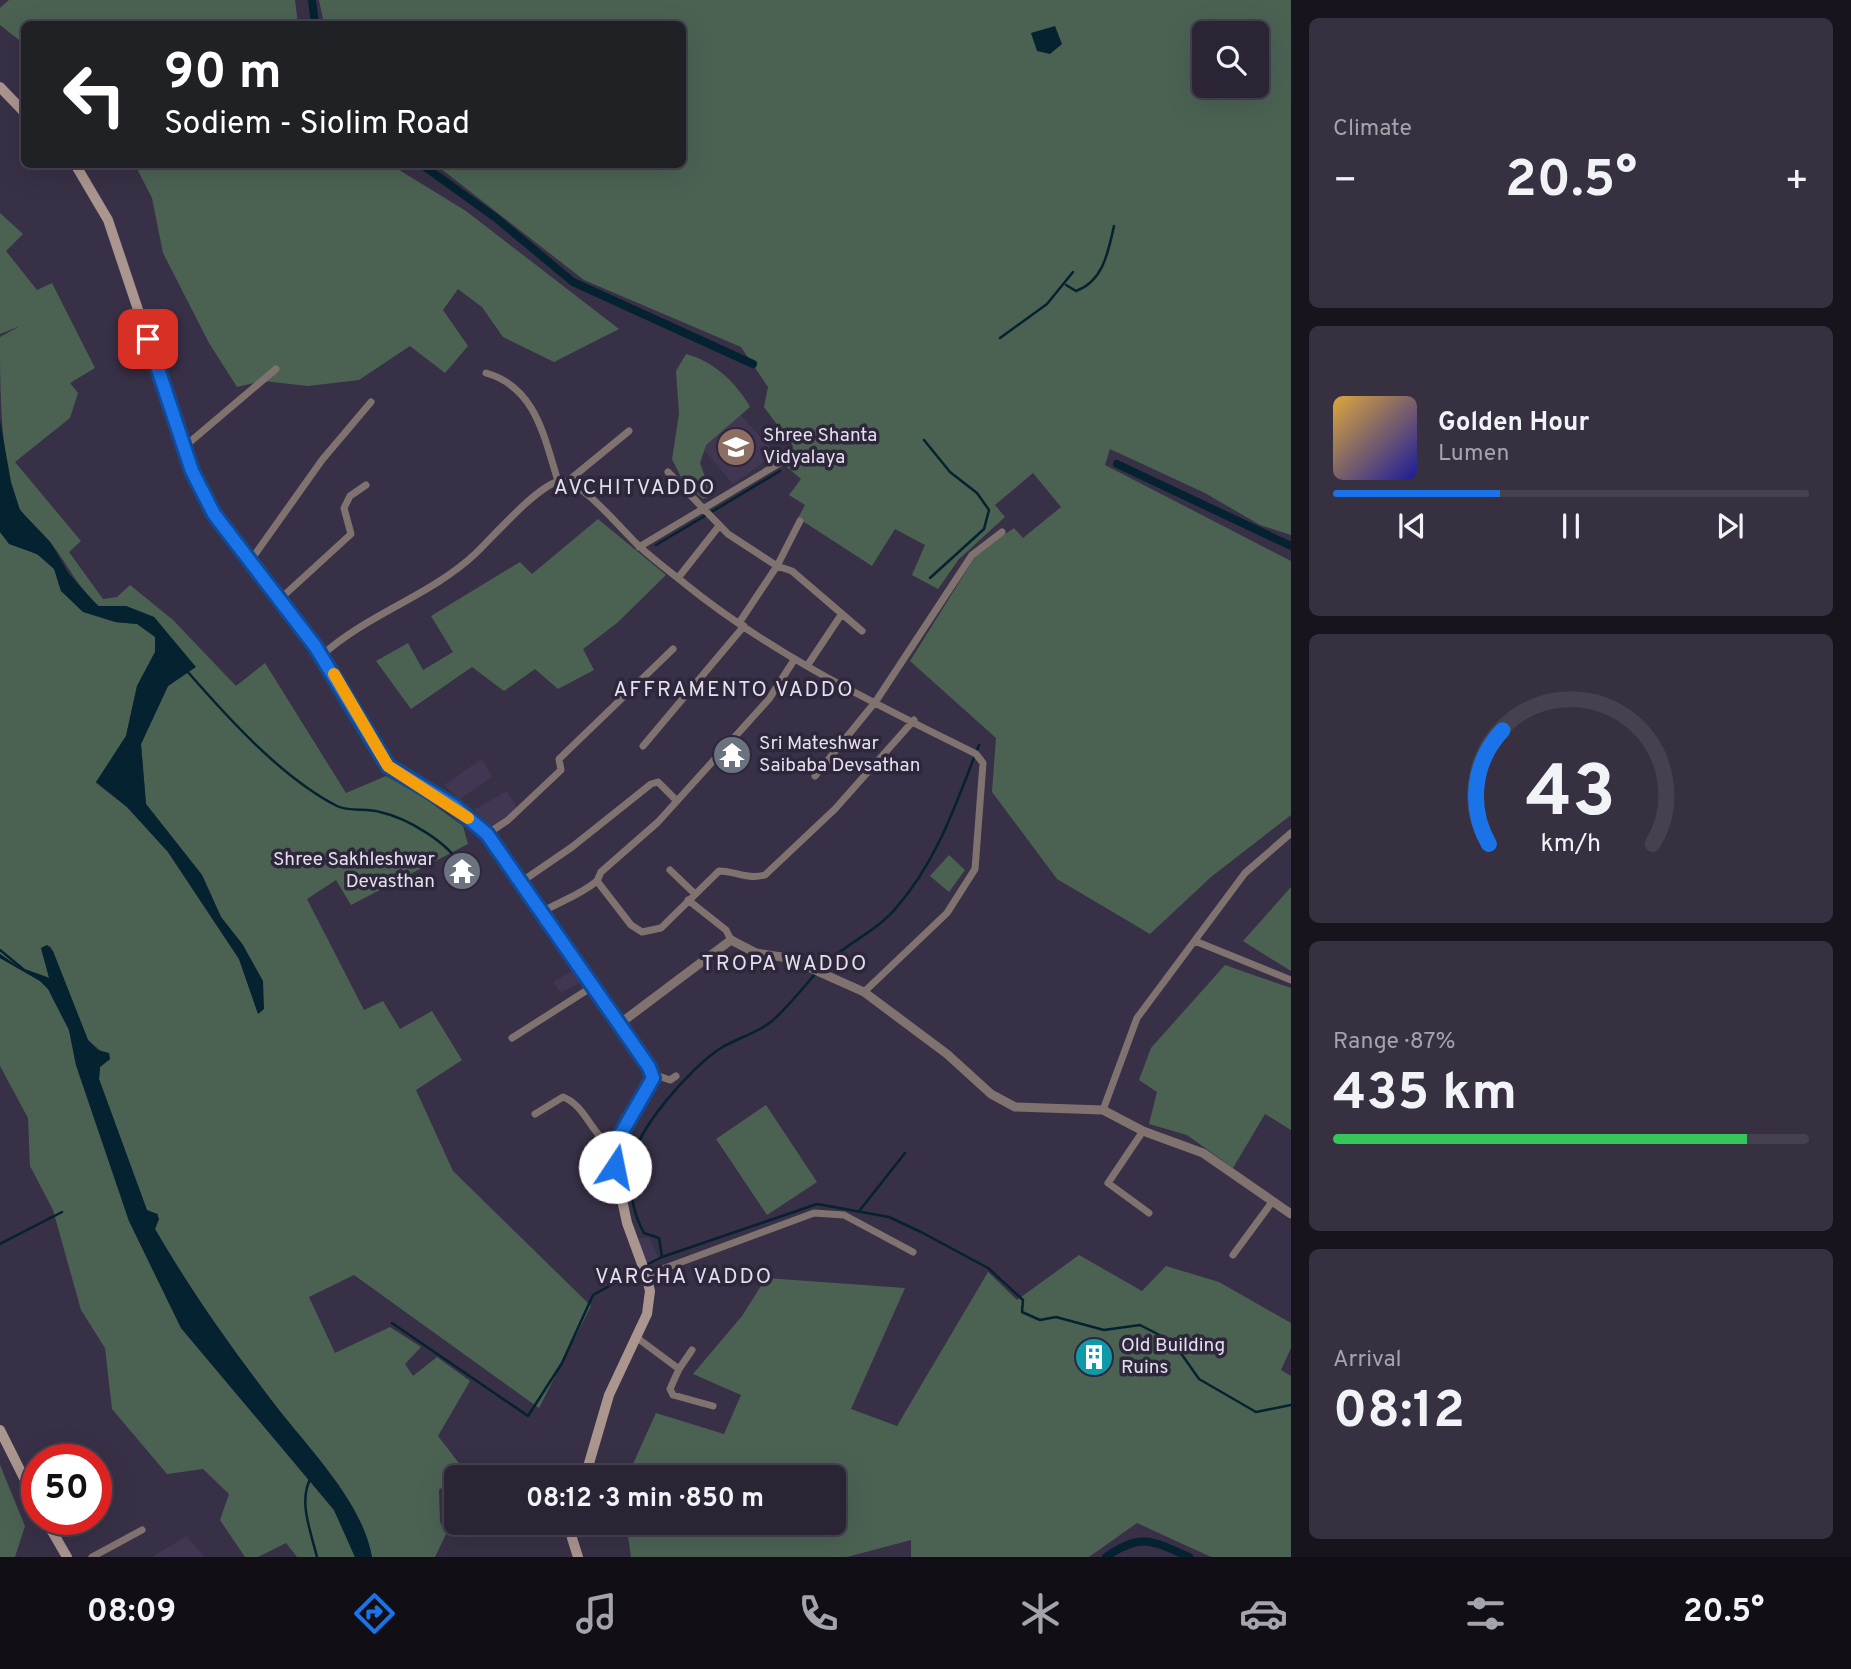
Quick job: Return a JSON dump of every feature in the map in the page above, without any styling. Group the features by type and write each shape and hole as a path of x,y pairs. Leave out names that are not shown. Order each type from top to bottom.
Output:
{"main road":[{"path":"0,87 21,109"},
{"path":"77,168 108,220 192,471 214,514 321,656 388,766 454,806 487,834 653,1074 626,1124 617,1149 617,1185 649,1290 647,1314 609,1395 589,1465"},
{"path":"0,1430 21,1471"},
{"path":"55,1535 68,1557"},
{"path":"572,1535 578,1557"}],"street":[{"path":"184,447 276,369"},
{"path":"486,373 503,378 517,387 535,410 558,481"},
{"path":"251,560 323,460 371,402"},
{"path":"568,481 629,431"},
{"path":"639,547 790,457"},
{"path":"668,472 719,526 777,566 792,571 862,631"},
{"path":"321,656 343,635 400,605 474,555 526,504 558,481 568,481 588,494 639,547 741,625 794,660 976,754 983,763 975,869 947,913 864,992"},
{"path":"280,599 351,534 344,508 350,496 366,485"},
{"path":"643,746 741,625 777,566 800,521"},
{"path":"678,578 719,526"},
{"path":"815,776 876,701 972,555 1002,532"},
{"path":"807,666 841,615"},
{"path":"487,834 508,820 561,770 559,759 673,649"},
{"path":"542,912 572,895 580,895 597,881 601,872 640,840 769,699 794,660"},
{"path":"597,881 631,925 642,932 661,928 719,871 731,871 751,879 765,875 835,809 914,720"},
{"path":"521,882 572,847 651,784 658,782 676,800"},
{"path":"1103,1110 1137,1018 1245,873 1291,833"},
{"path":"670,870 695,894"},
{"path":"688,900 726,930 731,940 755,953 788,958 864,992 947,1054 991,1094 1015,1107 1103,1110 1143,1131 1203,1153 1291,1214"},
{"path":"618,1025 731,940"},
{"path":"1195,941 1291,980"},
{"path":"512,1038 592,987"},
{"path":"653,1074 670,1080 677,1076"},
{"path":"535,1114 563,1097 572,1101 605,1144 617,1149"},
{"path":"1143,1131 1108,1183 1149,1213"},
{"path":"1233,1255 1272,1202"},
{"path":"644,1269 814,1213 844,1215 913,1252"},
{"path":"636,1337 678,1369"},
{"path":"692,1350 678,1369 670,1389 673,1395 713,1406"},
{"path":"92,1557 142,1530"}],"shaded area":[{"name":"Shree Shanta Vidyalaya","path":"735,409 776,454 733,484 696,440"},
{"path":"482,759 492,777 460,799 444,785"},
{"path":"507,791 518,809 491,826 474,810"},
{"path":"576,969 584,980 561,993 553,982"},
{"path":"649,1237 659,1260 645,1267 636,1239"},
{"path":"187,1536 204,1557 152,1557"}],"green space":[{"path":"9,0 295,0 298,21 21,21 21,42 0,25 0,8"},
{"path":"319,0 1291,0 1291,535 1260,525 1205,493 1110,449 1105,465 1291,561 1291,815 1211,877 1150,934 1057,879 992,792 996,738 910,661 978,552 1014,528 1023,538 1061,507 1033,473 995,505 1005,517 959,559 938,589 912,575 925,545 895,529 872,566 798,518 805,505 789,495 801,479 787,467 793,446 764,407 768,387 741,347 584,280 440,168 686,168 686,21 323,21"},
{"path":"137,168 396,168 466,211 619,329 554,362 503,337 482,307 458,289 443,310 468,346 445,373 410,346 359,380 308,386 263,381 237,387 209,343 163,253 152,198"},
{"path":"0,213 23,234 6,251 37,290 52,283 95,368 70,383 78,393 70,418 15,462 81,541 69,552 103,599 117,597 130,585 173,620 236,686 265,663 346,793 386,776 423,797 463,826 468,844 351,905 336,880 307,899 364,1010 383,1001 400,1029 432,1011 462,1060 416,1090 453,1171 591,1306 539,1408 354,1275 309,1297 335,1353 390,1327 421,1347 405,1364 413,1376 437,1357 470,1381 438,1436 460,1465 444,1465 444,1486 439,1490 440,1522 446,1535 435,1557 372,1557 357,1515 345,1494 225,1337 155,1229 158,1214 147,1211 99,1079 100,1067 110,1059 88,1040 51,947 47,945 41,948 50,978 19,967 0,954 0,532 6,539 49,562 55,571 61,591 115,622 137,624 155,636 155,652 137,686 126,736 96,783 127,807 168,852 239,959 258,1013 243,945 221,917 202,875 146,804 141,744 168,686 195,667 154,617 126,606 99,606 47,538 21,511 14,496 5,452 0,377 0,337 20,326 0,334"},
{"path":"686,354 696,357 723,374 738,389 750,407 706,445 700,463 712,496 703,499 683,481 672,459 679,414 676,371"},
{"path":"598,519 666,575 617,623 583,649 594,670 558,689 535,669 504,691 472,667 411,709 376,661 408,643 423,670 453,652 431,616 520,562 532,574"},
{"path":"949,855 965,870 949,892 930,876"},
{"path":"1291,887 1291,971 1243,941"},
{"path":"0,958 40,981 48,989 69,1030 76,1065 129,1221 181,1328 334,1510 355,1557 297,1557 286,1543 258,1557 245,1557 220,1520 229,1494 203,1469 167,1474 112,1409 105,1348 81,1310 53,1210 30,1166 28,1118 0,1066"},
{"path":"1225,965 1291,988 1291,1130 1265,1114 1233,1168 1187,1135 1149,1124 1157,1092 1139,1080 1151,1048"},
{"path":"766,1105 817,1182 767,1215 716,1139"},
{"path":"1079,1255 1142,1291 1166,1266 1219,1282 1291,1323 1291,1348 1281,1370 1291,1376 1291,1557 1211,1557 1137,1523 1089,1557 911,1557 911,1540 847,1557 631,1557 628,1535 846,1535 846,1465 632,1465 656,1413 724,1434 741,1395 693,1374 742,1316 766,1278 905,1288 851,1409 897,1426 988,1272 1017,1300"},
{"path":"0,1465 21,1516 22,1535 15,1557 0,1557"}],"water":[{"path":"1055,26 1062,44 1050,54 1037,51 1031,33"},
{"path":"0,420 11,482 20,510 51,543 69,574 98,606 126,606 154,617 196,667 168,686 141,744 146,804 202,875 221,917 243,945 263,981 264,1009 258,1014 239,959 168,852 127,807 96,782 126,736 137,686 155,652 155,637 137,624 115,622 83,612 61,591 54,569 37,554 9,544 0,532"},
{"path":"47,945 53,951 88,1040 98,1050 109,1053 110,1059 100,1067 99,1079 147,1210 157,1214 159,1219 155,1229 225,1337 345,1494 366,1536 372,1557 355,1557 334,1510 181,1328 129,1221 76,1065 69,1030 48,989 40,981 0,958 0,954 19,967 49,978 41,948"}],"waterway":[{"path":"312,0 315,21"},
{"path":"427,168 496,218 573,282 753,364"},
{"path":"1066,285 1076,291 1098,273 1103,265 1114,226"},
{"path":"1000,338 1047,304 1073,272"},
{"path":"924,440 950,472 977,493 989,510 984,529 930,578"},
{"path":"1117,464 1291,546"},
{"path":"656,545 780,471"},
{"path":"187,671 238,727 296,780 337,806 380,812 414,825 437,840 462,867"},
{"path":"821,968 888,917 911,890 945,830 979,745"},
{"path":"0,950 23,969"},
{"path":"662,1257 659,1238 644,1233 633,1201 631,1166 642,1135 666,1101 695,1069 721,1048 772,1021 816,973"},
{"path":"860,1210 905,1153"},
{"path":"646,1265 662,1257 817,1204 889,1217 988,1268 1023,1300 1022,1312 1040,1320 1056,1317 1104,1330 1140,1325 1173,1342 1199,1379 1256,1412 1291,1405"},
{"path":"0,1244 62,1212"},
{"path":"392,1323 528,1416 562,1363 593,1295 640,1269"},
{"path":"312,1476 305,1505 317,1557"},
{"path":"1106,1557 1118,1549 1138,1542 1156,1543 1189,1557"}],"slow traffic":[{"path":"334,674 388,766 454,806 468,818"}],"place":[{"name":"Shree Shanta Vidyalaya","path":"736,447"},
{"name":"Sri Mateshwar Saibaba Devsathan","path":"732,755"},
{"name":"Shree Sakhleshwar Devasthan","path":"462,871"},
{"name":"Old Building Ruins","path":"1094,1357"}],"district":[{"name":"AVCHITVADDO","path":"635,488"},
{"name":"AFFRAMENTO VADDO","path":"734,690"},
{"name":"TROPA WADDO","path":"785,964"},
{"name":"VARCHA VADDO","path":"684,1277"}],"route":[{"path":"148,339 192,471 214,514 315,646 388,766 454,806 487,834 653,1074 622,1132 615,1167"}]}
